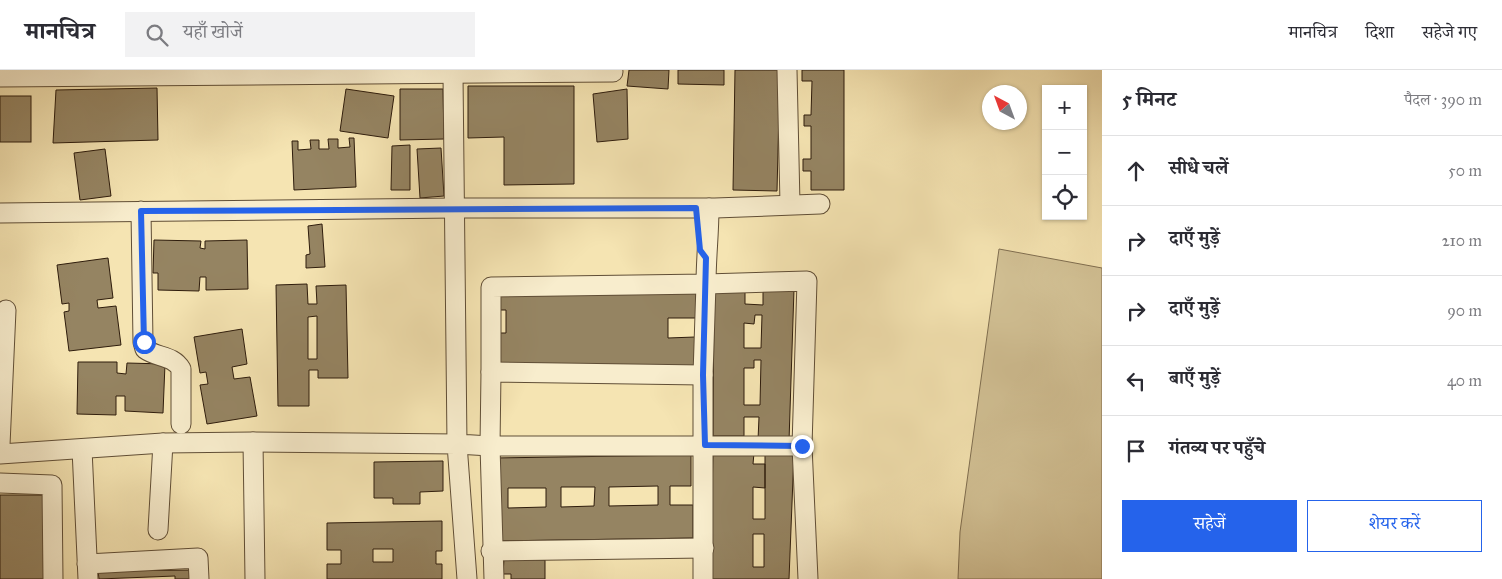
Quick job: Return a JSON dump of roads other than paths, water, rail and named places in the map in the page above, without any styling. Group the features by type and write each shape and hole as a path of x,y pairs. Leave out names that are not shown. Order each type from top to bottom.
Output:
{"street":[{"path":"787,70 790,204"},
{"path":"0,77 62,73 452,75 613,72"},
{"path":"452,75 456,208 457,444 467,579"},
{"path":"0,212 702,208 820,204"},
{"path":"702,208 700,250 706,258 703,375 705,445 704,579"},
{"path":"141,211 145,349 151,353 173,359 181,369 181,424"},
{"path":"494,579 491,552 490,287 807,281 802,446 808,579"},
{"path":"0,445 6,310"},
{"path":"491,372 703,375"},
{"path":"253,442 255,579"},
{"path":"0,454 163,444 253,442 490,446 802,446"},
{"path":"158,530 163,444"},
{"path":"82,449 88,571 198,558 199,579"},
{"path":"0,483 52,485 53,579"},
{"path":"491,552 704,548"}]}
